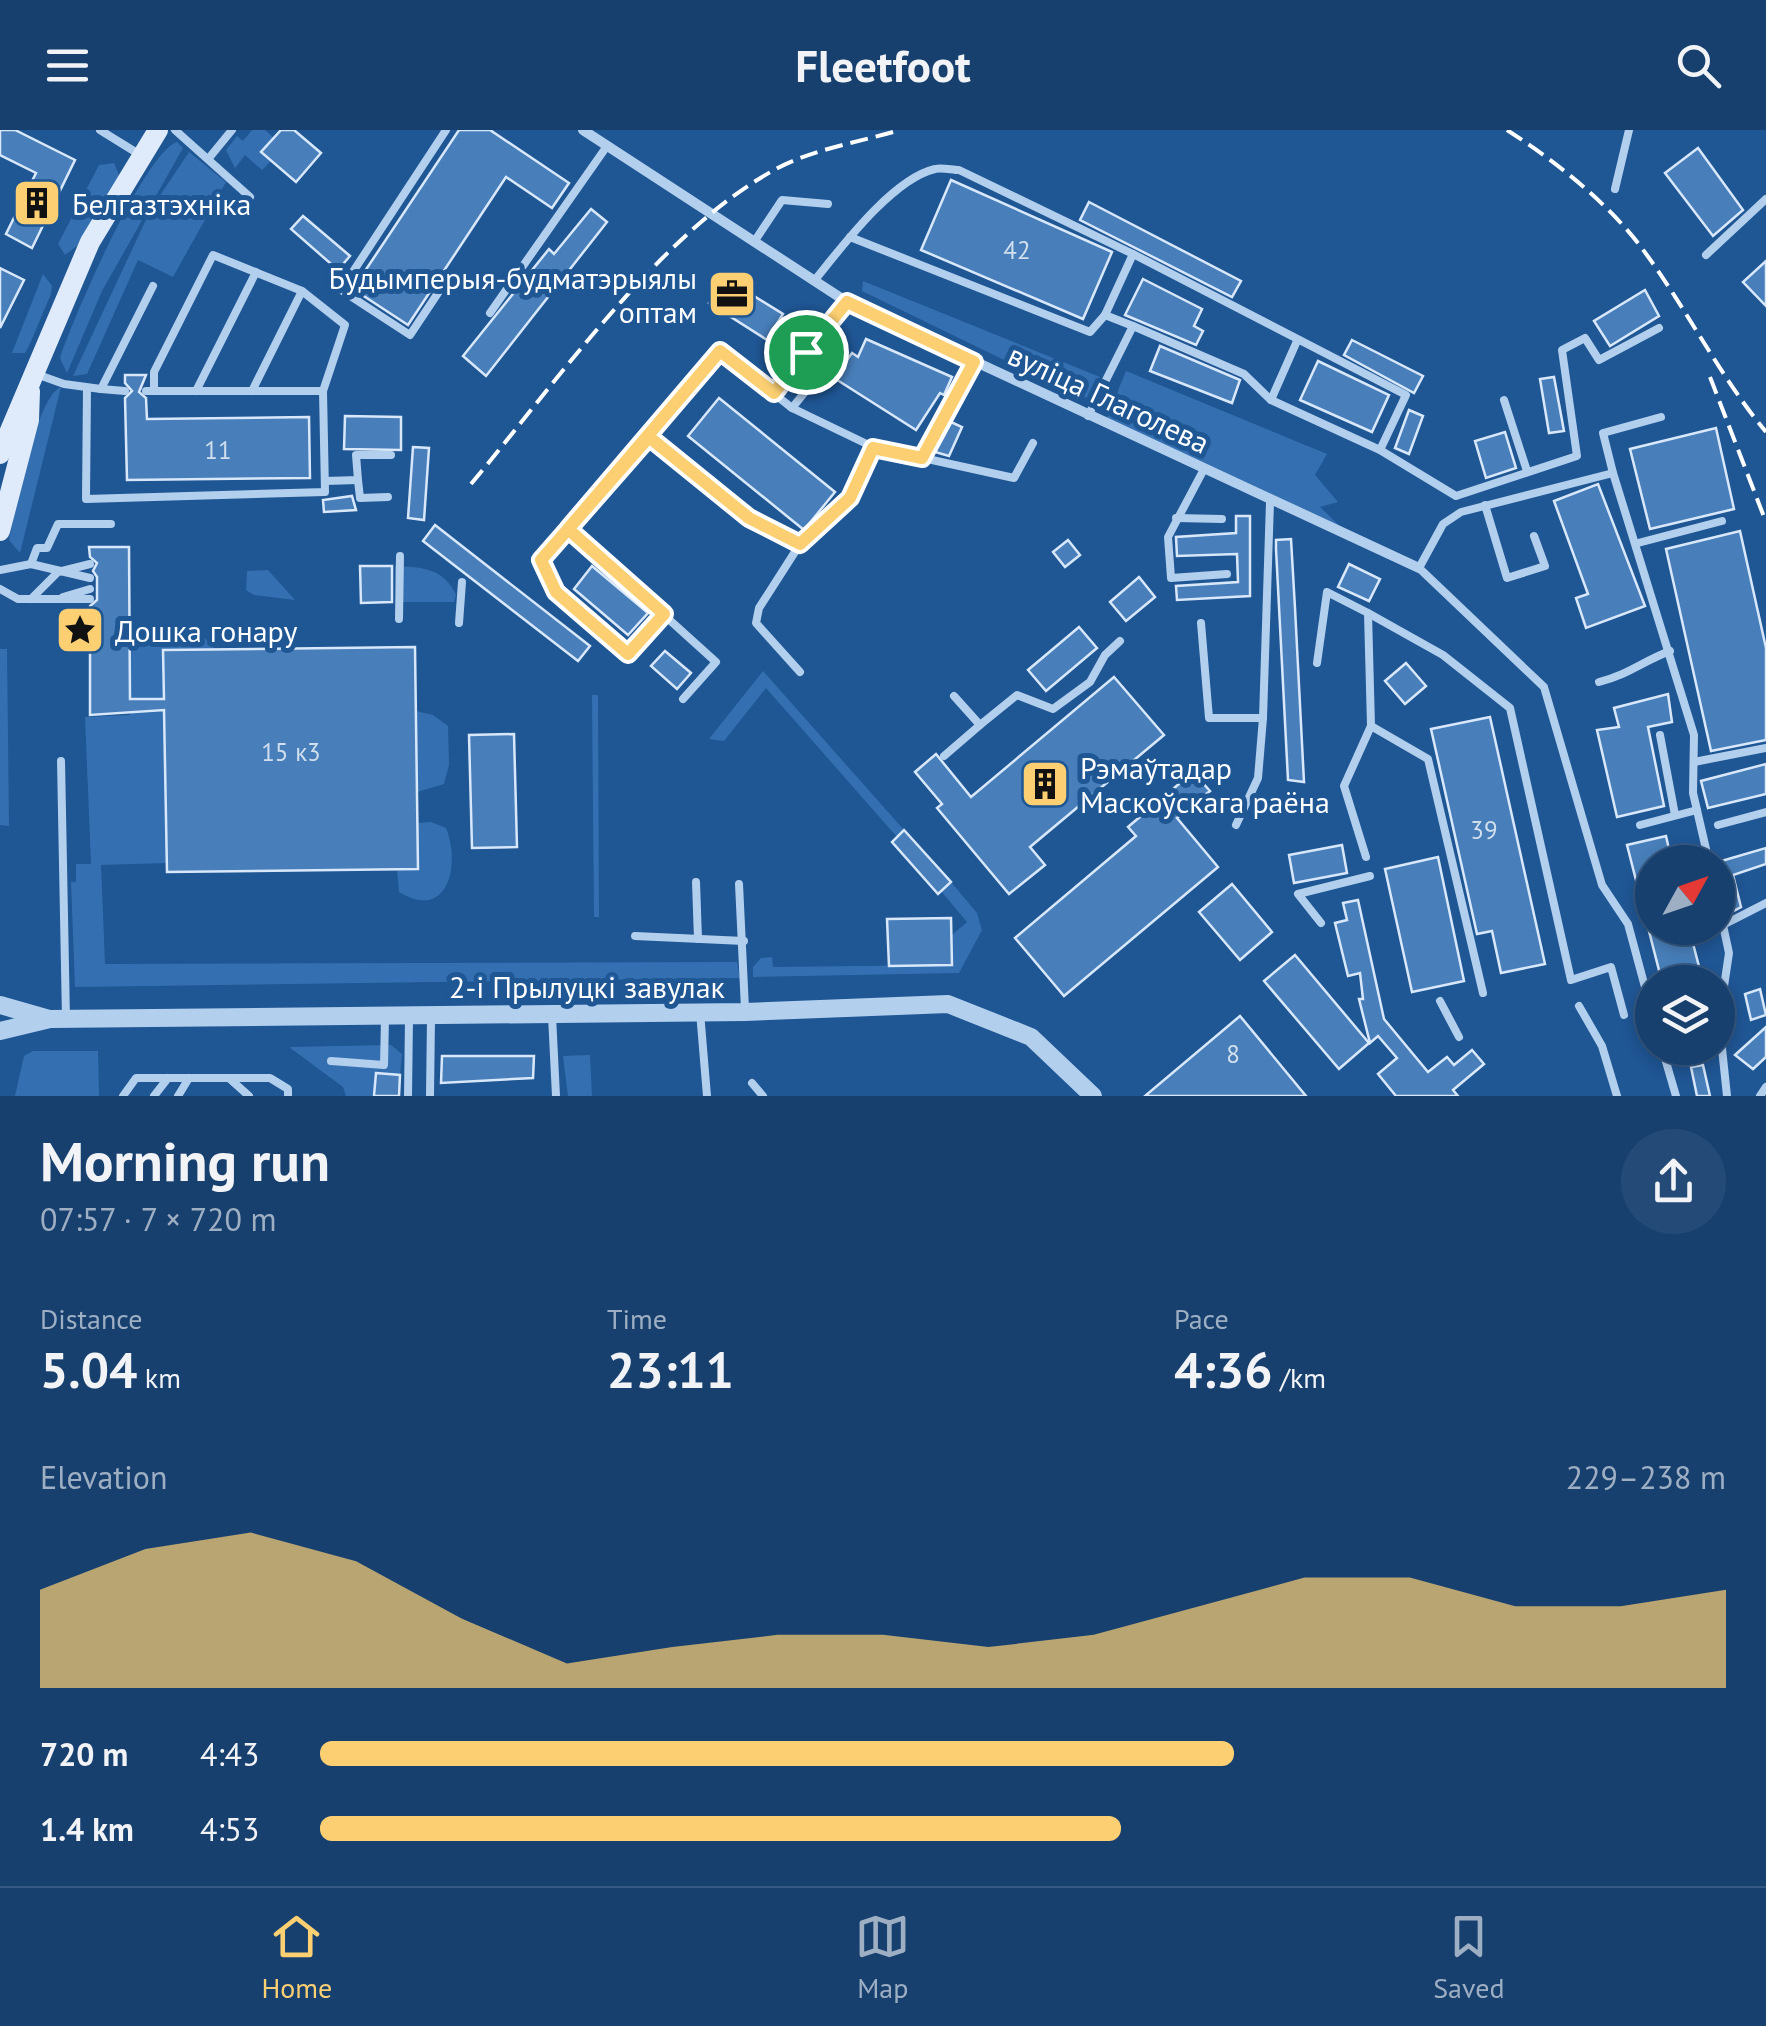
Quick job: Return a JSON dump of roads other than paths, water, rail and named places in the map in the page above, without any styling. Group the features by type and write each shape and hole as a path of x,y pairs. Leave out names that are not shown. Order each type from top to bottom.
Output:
{"main road":[{"path":"0,454 90,242 158,130"},
{"path":"0,531 29,420 33,379"}],"street":[{"name":"вуліца Глаголева","path":"583,130 847,302 1419,568"},
{"name":"2-і Прылуцкі завулак","path":"0,1031 58,1019 746,1012 886,1004 962,1007 1031,1037 1093,1096"},
{"name":"2-і Прылуцкі завулак","path":"0,1005 58,1019"}],"lane":[{"path":"100,130 142,156"},
{"path":"175,130 250,198"},
{"path":"209,158 232,130"},
{"path":"438,293 410,336 341,290 446,130"},
{"path":"1615,189 1629,130"},
{"path":"490,313 607,146"},
{"path":"814,281 850,237 902,188 936,169 959,170 1133,254 1406,396 1380,450"},
{"path":"1706,254 1766,199"},
{"path":"754,242 782,200 828,204"},
{"path":"850,237 1090,332 1106,315 1133,254"},
{"path":"87,388 86,499 325,492 323,390 345,325 302,291 212,255 154,372 150,391 323,390"},
{"path":"196,391 256,272"},
{"path":"102,389 153,286"},
{"path":"252,390 302,291"},
{"path":"774,393 847,302"},
{"path":"1106,315 1244,374 1270,400 1380,450 1456,496 1577,456 1562,350 1585,338 1599,360 1659,328"},
{"path":"1088,416 1133,326"},
{"path":"822,369 833,353 827,327"},
{"path":"1270,400 1297,341"},
{"path":"664,614 628,654 556,592 541,560 720,351 792,408 873,448 1014,478 1033,444"},
{"path":"922,458 974,362"},
{"path":"33,379 125,391"},
{"path":"792,408 805,392"},
{"path":"1504,400 1527,471"},
{"path":"1660,417 1603,433 1694,735 1697,810 1705,845"},
{"path":"649,437 749,518 800,544"},
{"path":"800,672 756,623 759,608 800,544 850,498 873,448"},
{"path":"388,497 360,498 356,455 391,455"},
{"path":"1204,471 1168,537 1171,578 1227,574"},
{"path":"1613,473 1461,512 1443,524 1419,568 1544,686 1602,885 1628,924 1639,965"},
{"path":"325,481 358,480"},
{"path":"1236,825 1258,778 1270,502"},
{"path":"1486,506 1508,578 1545,566 1534,536"},
{"path":"1176,518 1222,519"},
{"path":"1638,543 1722,521"},
{"path":"31,564 37,548 48,548 58,524 111,524"},
{"path":"568,529 716,662 683,699"},
{"path":"399,618 400,556"},
{"path":"0,570 31,564 90,578"},
{"path":"31,599 58,572 90,564"},
{"path":"459,623 462,582"},
{"path":"0,589 18,599 90,594"},
{"path":"1317,663 1327,592 1442,655 1510,708 1570,980 1611,967 1624,1015"},
{"path":"1366,857 1344,786 1371,726 1368,613"},
{"path":"1201,623 1209,718 1263,718"},
{"path":"944,756 1016,695 1053,710 1090,682 1106,655 1120,641"},
{"path":"1599,682 1632,673 1643,661 1670,651"},
{"path":"954,696 980,725"},
{"path":"1371,726 1428,759 1483,993"},
{"path":"1660,735 1675,816"},
{"path":"1694,762 1766,748"},
{"path":"58,1019 61,761"},
{"path":"1640,825 1697,810"},
{"path":"1718,825 1766,812"},
{"path":"1321,924 1298,894 1370,876"},
{"path":"696,882 698,939"},
{"path":"739,884 746,1012"},
{"path":"1735,919 1766,903"},
{"path":"635,936 744,941"},
{"path":"1727,945 1719,1020 1727,1096"},
{"path":"1440,1002 1459,1036"},
{"path":"1579,1006 1602,1046 1617,1096"},
{"path":"552,1012 556,1096"},
{"path":"700,1012 707,1096"},
{"path":"331,1062 384,1064 385,1013"},
{"path":"408,1096 410,1014"},
{"path":"430,1096 433,1014"},
{"path":"1667,1065 1676,1096"},
{"path":"123,1096 136,1078 270,1078 297,1096"},
{"path":"154,1096 168,1078"},
{"path":"178,1096 189,1078"},
{"path":"228,1078 249,1096"},
{"path":"752,1083 763,1096"},
{"path":"1760,1096 1766,1087"}],"railway":[{"path":"471,484 651,269 733,196 790,162 900,130"},
{"path":"1507,130 1579,183 1627,230 1766,432"},
{"path":"1710,377 1766,522"}],"place":[{"name":"Белгазтэхніка","path":"37,203"},
{"name":"Будымперыя-будматэрыялы оптам","path":"732,294"},
{"name":"Дошка гонару","path":"80,630"},
{"name":"Рэмаўтадар Маскоўскага раёна","path":"1045,784"}]}
